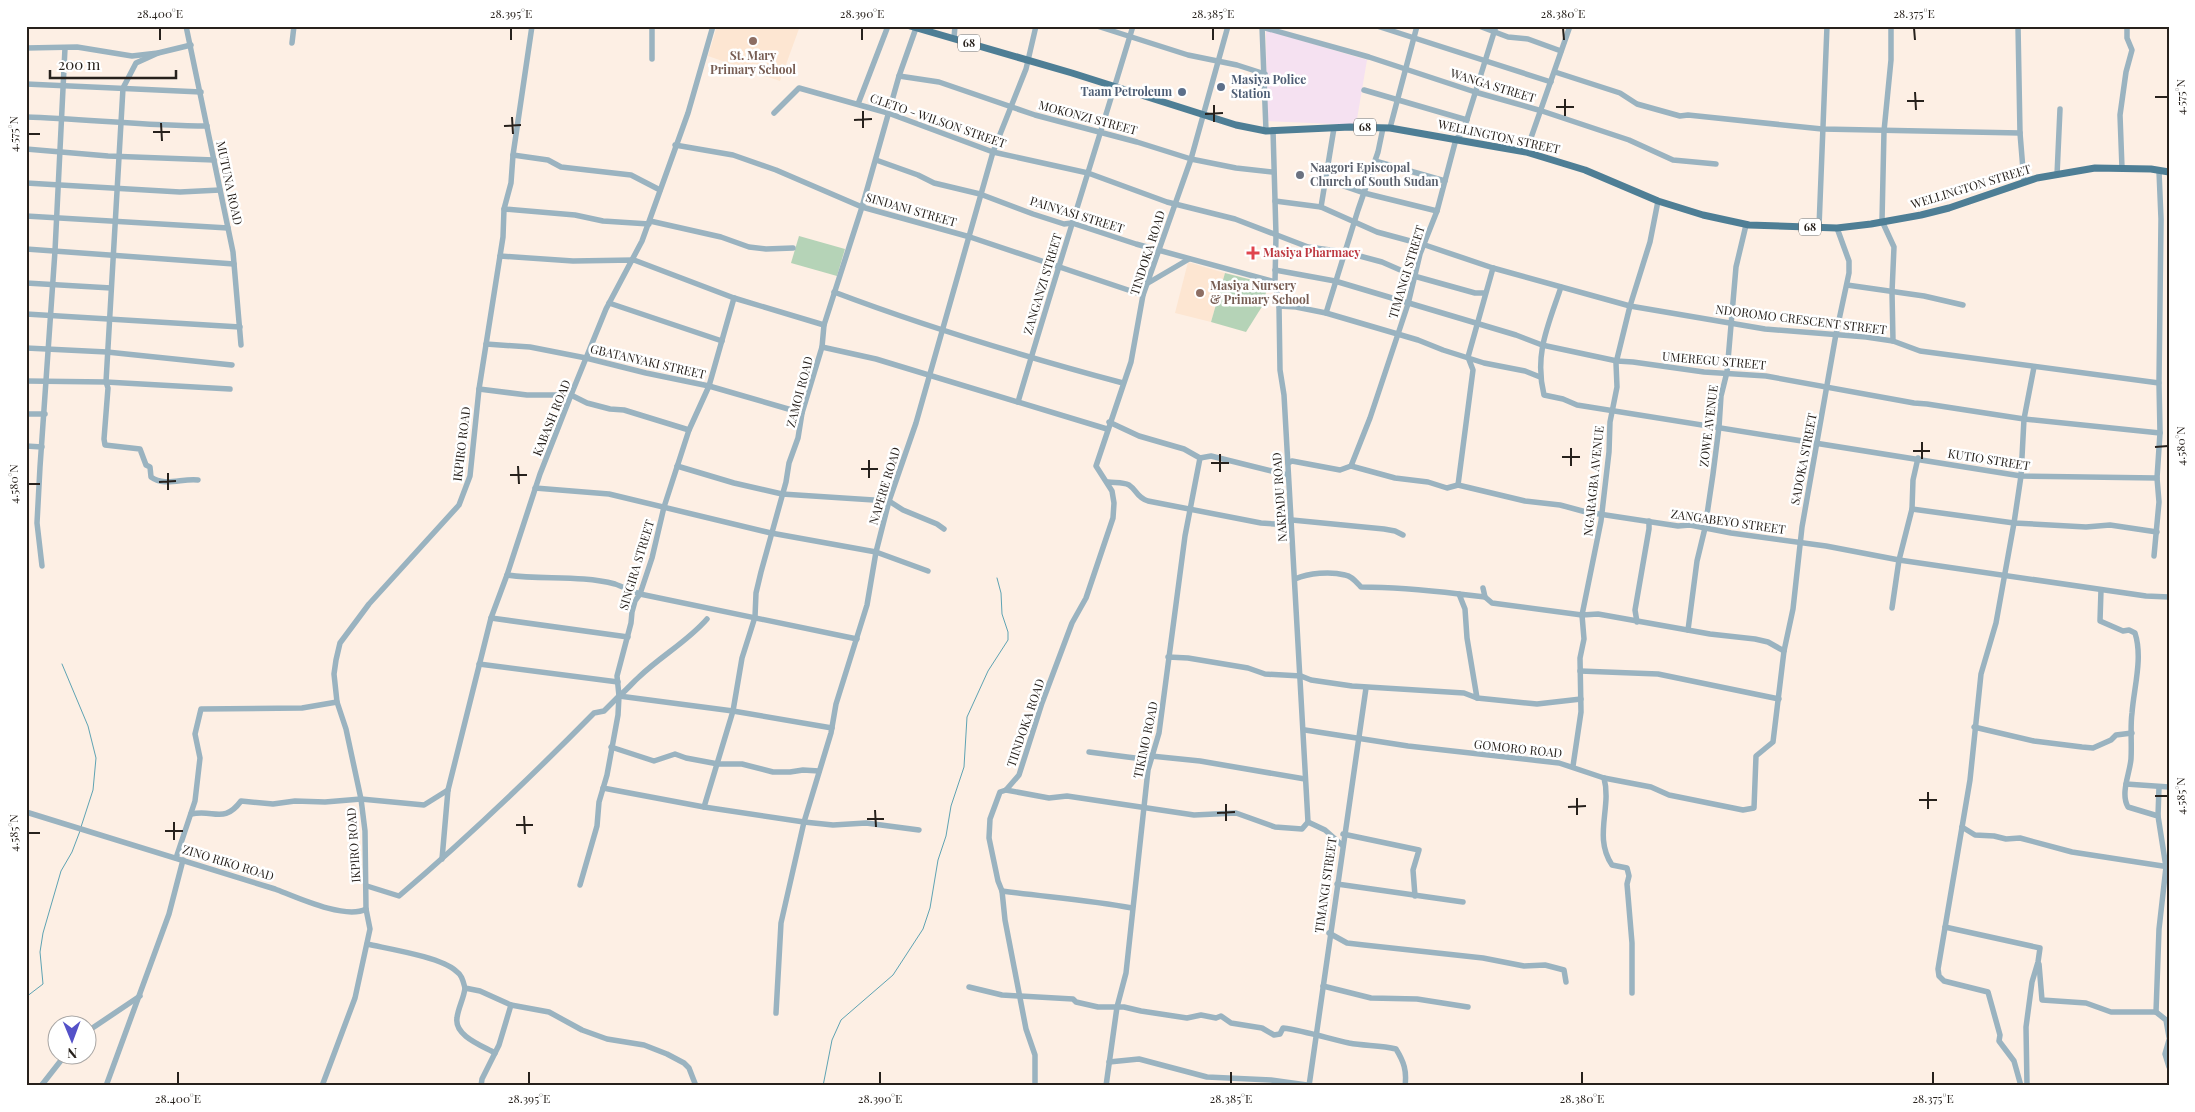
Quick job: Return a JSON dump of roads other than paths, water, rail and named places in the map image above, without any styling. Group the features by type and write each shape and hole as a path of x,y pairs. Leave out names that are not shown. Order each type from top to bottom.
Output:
{"main road":[{"name":"WELLINGTON STREET","path":"913,27 1114,86 1236,125 1269,130 1387,128 1526,152 1584,170 1658,201 1746,225 1837,228 1921,215 1949,208 2024,182 2094,168 2169,172"}],"street":[{"name":"MUTUNA ROAD","path":"186,26 228,228 234,264 241,345"},
{"path":"292,43 294,26"},
{"name":"IKPIRO ROAD","path":"322,1086 355,998 370,929 366,909 367,886 361,799 346,729 337,702 334,674 340,643 369,604 459,505 470,476 479,389 500,256 504,209 511,183 513,155 532,26"},
{"path":"652,26 652,59"},
{"name":"KABASH ROAD","path":"442,859 448,790 490,618 571,395 610,303 634,260 649,222 688,113 713,26"},
{"path":"858,104 888,26"},
{"path":"954,38 955,26"},
{"name":"NAPERE ROAD","path":"776,1013 781,923 804,822 832,728 836,704 867,606 876,552 889,501 898,478 943,330 992,152 1012,106 1028,61 1036,26"},
{"path":"1096,26 1188,56 1218,61 1265,74"},
{"name":"ZANGANZI STREET","path":"1018,402 1042,316 1059,269 1133,26"},
{"name":"TINDOKA ROAD","path":"1108,429 1131,362 1143,295 1191,159 1228,26"},
{"path":"1376,26 1550,82"},
{"path":"1326,313 1396,100 1417,26"},
{"path":"1479,26 1495,29 1508,37 1528,39 1561,50"},
{"path":"1526,152 1542,111 1570,26"},
{"path":"1819,227 1827,26"},
{"path":"1891,26 1891,60 1884,131 1882,221 1894,247 1892,292 1893,341"},
{"path":"2018,26 2020,133 2024,182"},
{"path":"2122,168 2120,115 2126,72 2132,50 2127,38 2127,26"},
{"name":"ZAMOI ROAD","path":"704,807 733,711 742,658 755,617 756,593 789,463 799,432 802,413 822,347 824,325 862,207 913,27"},
{"name":"WANGA STREET","path":"1262,27 1542,111 1629,140 1673,160 1716,164"},
{"name":"NAKPADU ROAD","path":"1262,27 1269,130 1274,172 1275,282 1279,306 1280,370 1284,395 1292,520 1308,822"},
{"name":"TIMANGI STREET","path":"1351,466 1370,418 1408,304 1414,276 1437,211 1456,139 1463,132 1495,29"},
{"path":"26,48 77,47 132,56 158,53 191,45"},
{"path":"42,566 38,523 47,382 49,316 56,251 65,48"},
{"path":"158,53 136,64 123,88 114,254 108,318 106,382 108,388 105,445 140,449 146,465 150,467 151,477 156,480 172,482 183,479 198,480"},
{"path":"1555,72 1620,93 1637,104 1680,116 1688,115 1822,129 2020,133"},
{"name":"MOKONZI STREET","path":"899,76 939,82 1035,115 1191,159 1236,168 1274,172"},
{"path":"26,84 201,92"},
{"name":"CLETO - WILSON STREET","path":"774,114 799,88 888,113 992,152 1088,173 1175,203 1235,219 1308,246 1345,252 1382,262 1414,276 1475,293 1484,293"},
{"path":"1364,90 1467,120"},
{"path":"2056,175 2060,109"},
{"path":"26,117 121,121 163,126 207,126"},
{"path":"1321,207 1334,128"},
{"name":"SINDANI STREET","path":"675,145 734,155 776,170 862,207 970,237 1059,269 1143,295"},
{"path":"26,149 214,160"},
{"path":"513,155 548,160 561,167 631,175 660,190"},
{"name":"PAINYASI STREET","path":"876,160 918,175 934,184 980,194 1064,224 1072,223 1189,259 1275,282"},
{"path":"1375,161 1445,181"},
{"path":"2154,556 2159,502 2156,478 2160,433 2159,171"},
{"path":"1326,180 1364,193 1437,211"},
{"path":"26,184 180,192 220,190"},
{"name":"NDOROMO CRESCENT STREET","path":"1275,201 1321,207 1377,232 1425,245 1493,268 1630,306 1765,329 1836,334 1893,341 1920,351 2159,384"},
{"name":"NGARAGBA AVENUE","path":"1573,766 1578,741 1581,699 1580,658 1584,639 1582,615 1602,514 1612,410 1617,387 1618,361 1630,306 1650,242 1658,201"},
{"path":"504,209 575,215 603,221 649,222 722,237 749,247 766,249 793,248"},
{"path":"26,216 228,228"},
{"name":"ZOWE AVENUE","path":"1688,630 1697,561 1705,528 1719,427 1721,396 1727,374 1736,267 1746,225"},
{"name":"SADOKA STREET","path":"1754,808 1756,756 1772,742 1784,650 1793,609 1800,543 1836,334 1847,285 1849,261 1837,228"},
{"path":"26,250 114,254 234,264"},
{"path":"500,256 573,261 634,260 734,298 824,325"},
{"path":"1147,283 1189,259"},
{"path":"1458,485 1473,370 1468,356 1484,293 1493,268"},
{"name":"UMEREGU STREET","path":"1275,270 1337,282 1516,335 1542,345 1618,361 1727,374 1766,376 1914,403 2024,419 2160,433"},
{"path":"26,283 111,288"},
{"path":"1847,285 1963,305"},
{"path":"1279,306 1296,307 1326,313 1398,334 1443,350 1468,356 1484,363 1525,371 1540,377 1542,345 1561,287"},
{"path":"834,292 895,315 1031,358 1123,383"},
{"name":"SINGIRA STREET","path":"580,885 597,826 599,802 607,775 618,715 617,676 628,637 632,612 652,558 676,466 689,430 709,386 734,298"},
{"path":"610,303 722,341"},
{"path":"26,314 240,327"},
{"name":"GBATANYAKI STREET","path":"486,344 530,348 586,358 709,386 802,413"},
{"path":"822,347 876,359 1108,429"},
{"path":"26,348 107,352 232,366"},
{"path":"2021,1086 2014,1062 1999,1041 2000,1035 1988,992 1944,981 1939,976 1970,780 1981,674 1996,623 2014,523 2021,476 2024,419 2034,367"},
{"name":"KUTIO STREET","path":"1540,377 1544,395 1563,399 1577,405 1918,458 2021,476 2156,478"},
{"path":"26,381 106,382 230,389"},
{"path":"479,389 527,395 571,395 587,403 610,409 624,410 689,430"},
{"path":"26,414 44,414"},
{"path":"1110,422 1139,436 1184,448 1200,458 1211,456 1288,474"},
{"name":"TIINDOKA ROAD","path":"1035,1086 1035,1055 1026,1029 1005,920 1002,892 989,838 990,819 1000,792 1006,790 1019,775 1042,703 1072,623 1086,598 1113,518 1114,503 1108,482 1096,466 1108,429"},
{"path":"26,446 42,447"},
{"name":"TIKIMO ROAD","path":"1106,1086 1116,1007 1126,972 1132,908 1138,870 1139,839 1151,756 1159,733 1189,508 1200,458"},
{"path":"1892,608 1899,560 1912,509 1913,480 1918,458"},
{"name":"ZANGABEYO STREET","path":"1288,463 1292,461 1340,470 1351,466 1395,478 1428,482 1447,488 1458,485 1525,501 1560,505 1602,514 1705,528 1899,560 2101,590 2169,597"},
{"path":"676,466 734,483 782,494 889,501 903,510 937,524 944,529"},
{"path":"1108,482 1130,486 1139,498 1148,501 1261,523 1274,524 1292,520 1384,528 1403,535"},
{"path":"536,488 609,494 771,533 876,552 928,571"},
{"path":"1912,509 2014,523 2086,527 2110,525 2157,532"},
{"path":"1637,622 1635,610 1649,520"},
{"path":"1294,568 1306,574"},
{"path":"1294,579 1306,574 1346,575 1353,578 1360,587 1395,587 1409,590 1478,595 1485,597 1492,603 1582,615 1598,614 1637,622 1755,639 1768,642 1784,650"},
{"path":"507,575 534,579 565,578 614,584 640,594 857,639"},
{"path":"1478,595 1483,589 1485,597"},
{"path":"2101,590 2100,621 2123,631 2129,630 2135,633 2138,651 2131,715 2131,760 2126,784 2125,803 2128,807 2158,816"},
{"path":"1458,594 1466,609 1467,638 1477,698"},
{"path":"490,618 628,637"},
{"path":"367,886 399,896 442,859 544,764 594,714 604,711 631,687 638,678 686,637 696,632 707,618"},
{"path":"1168,657 1188,658 1248,668 1265,674 1301,676 1311,680 1366,688 1464,693 1477,698 1538,704 1581,699"},
{"path":"479,664 618,682"},
{"path":"1580,671 1616,671 1642,675 1658,674 1779,699"},
{"name":"TIMANGI STREET","path":"1311,1086 1315,1034 1366,688"},
{"path":"619,696 733,711 832,728"},
{"path":"176,858 195,801 200,758 195,734 201,709 302,708 337,702"},
{"path":"1974,727 2034,741 2093,748 2111,740 2116,735 2132,733"},
{"name":"GOMORO ROAD","path":"1304,730 1418,747 1559,762 1604,778 1652,787 1669,795 1743,810 1754,808"},
{"path":"611,748 654,761 675,754 718,764 742,764 773,772 819,771"},
{"path":"1089,752 1135,758 1151,756 1200,761 1257,773 1305,779"},
{"path":"1604,778 1607,788 1602,830 1607,857 1612,865 1627,868 1629,876 1627,884 1632,943 1632,993"},
{"path":"2126,784 2169,787"},
{"path":"2156,1012 2159,930 2165,909 2167,867 2158,816 2159,787"},
{"path":"603,788 704,807 804,822 834,825 866,823 919,830"},
{"path":"191,814 208,812 220,816 234,811 241,801 274,804 295,801 325,802 361,799 424,805 448,790"},
{"path":"1006,790 1049,798 1067,796 1194,815 1236,814 1275,827 1302,829 1308,822 1325,830 1342,845"},
{"name":"ZINO RIKO ROAD","path":"26,812 184,860 313,903 352,911 361,912 366,909"},
{"path":"1962,827 1975,835 2006,839 2020,838 2072,852 2167,867"},
{"path":"1343,834 1419,850 1412,870 1416,896"},
{"path":"106,1086 169,914 184,860"},
{"path":"1337,884 1463,902"},
{"path":"1002,892 1084,900 1132,908"},
{"path":"1946,927 2040,948 2032,982 2026,1027 2028,1065 2026,1086"},
{"path":"1329,934 1347,943 1483,958 1524,966 1545,965 1564,970 1566,982"},
{"path":"366,944 440,961 455,969 462,976 466,988 456,1019 458,1029 468,1038 495,1053"},
{"path":"2038,962 2042,1000 2086,1003 2111,1012 2156,1012 2166,1020 2169,1039 2164,1054 2169,1067"},
{"path":"1323,986 1371,998 1417,999 1468,1007"},
{"path":"969,987 1002,995 1073,999 1076,1002 1098,1007 1116,1007 1186,1018 1201,1015 1216,1018 1221,1016 1232,1023 1262,1028 1274,1035 1280,1034 1283,1028 1348,1043 1396,1049 1405,1066 1405,1086"},
{"path":"466,988 480,991 510,1005 549,1012 582,1030 607,1039 644,1045 667,1054 684,1063 689,1068 696,1086"},
{"path":"98,1024 140,996"},
{"path":"481,1086 482,1079 495,1053 510,1005"},
{"path":"1109,1062 1139,1059 1207,1077 1271,1080 1311,1086"},
{"path":"40,1086 58,1064"}],"waterway":[{"path":"823,1086 832,1040 841,1020 893,975 923,929 930,908 938,860 946,836 951,806 964,767 967,717 988,671 1008,640 997,578"},
{"path":"62,664 88,726 96,758 93,790 81,827"},
{"path":"26,997 43,984 40,952 43,933 61,871 72,852 80,831"}],"place":[{"name":"St. Mary Primary School","path":"753,41"},
{"name":"Masiya Police Station","path":"1221,87"},
{"name":"Taam Petroleum","path":"1182,92"},
{"name":"Naagori Episcopal Church of South Sudan","path":"1300,175"},
{"name":"Masiya Pharmacy","path":"1253,253"},
{"name":"Masiya Nursery & Primary School","path":"1200,293"}]}
